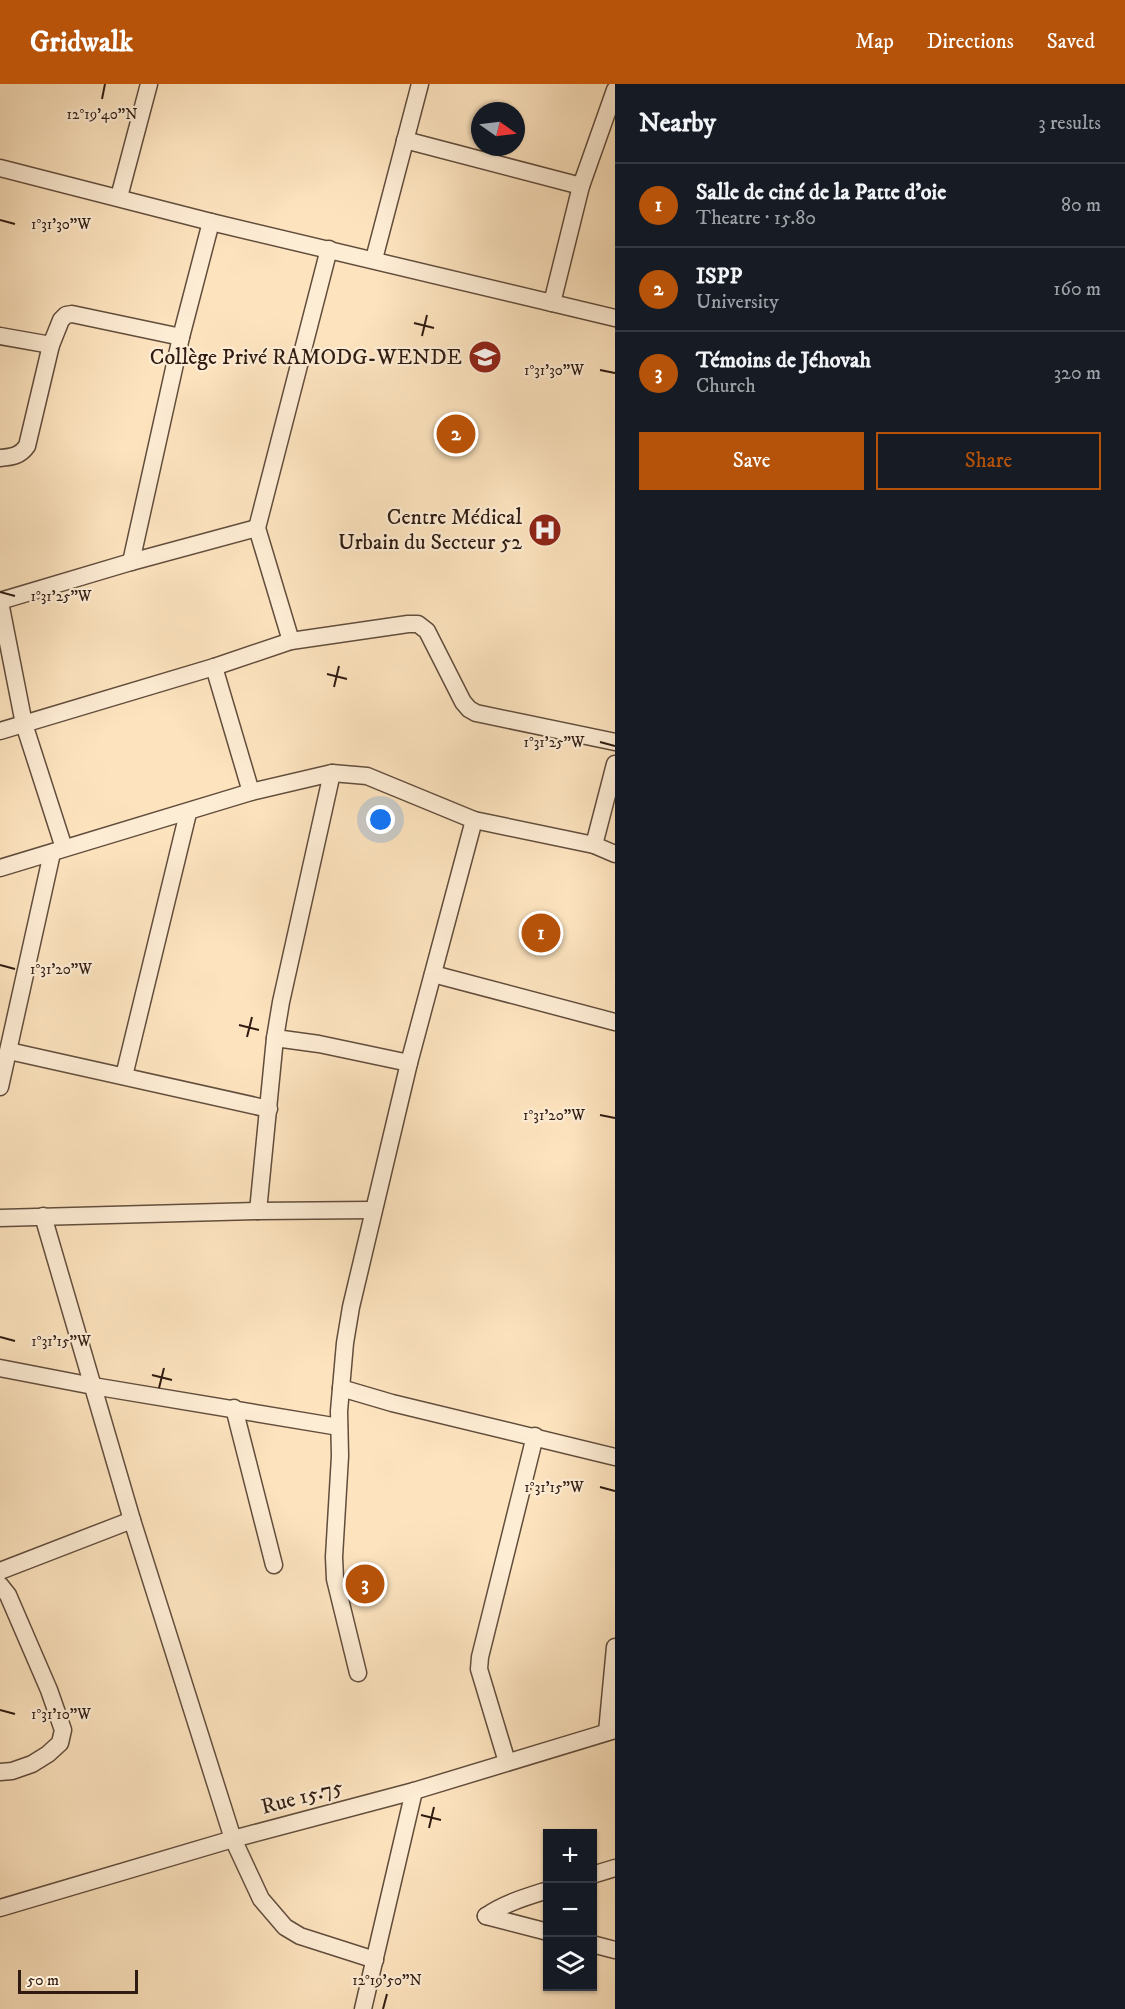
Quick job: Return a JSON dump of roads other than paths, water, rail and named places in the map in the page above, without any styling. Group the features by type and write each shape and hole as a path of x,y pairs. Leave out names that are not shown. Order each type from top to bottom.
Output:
{"street":[{"path":"119,197 149,84"},
{"path":"374,260 420,84"},
{"path":"552,303 581,186 615,90"},
{"path":"405,140 581,186"},
{"path":"0,168 211,222 615,318"},
{"path":"131,562 181,337 211,222"},
{"path":"291,641 257,528 329,249"},
{"path":"0,458 15,456 23,452 27,446 51,345 61,320 66,315 72,314 181,337"},
{"path":"0,336 51,345"},
{"path":"0,1087 58,850 24,723 0,602 131,562 257,528"},
{"path":"0,731 214,667 291,641 418,624 428,631 463,702 469,709 476,713 615,742"},
{"path":"214,667 251,792"},
{"path":"594,845 615,764"},
{"path":"258,1211 275,1038 281,1002 332,773"},
{"path":"0,868 188,813 251,792 332,773 367,776 474,820 594,845 615,854"},
{"path":"124,1076 188,813"},
{"path":"358,1673 335,1579 334,1557 345,1343 373,1210 409,1063 474,820"},
{"path":"434,974 615,1022"},
{"path":"275,1038 319,1044 409,1063"},
{"path":"9,1051 268,1109"},
{"path":"0,1218 373,1210"},
{"path":"43,1216 132,1520 233,1839 261,1899 285,1927 300,1936 375,1960"},
{"path":"0,1368 339,1427"},
{"path":"341,1388 392,1403 615,1457"},
{"path":"234,1408 274,1565"},
{"path":"507,1762 479,1669 480,1657 535,1436"},
{"path":"0,1571 132,1520"},
{"path":"0,1585 8,1594 49,1690 63,1730 60,1743 48,1754 32,1764 12,1771 0,1772"},
{"path":"611,1731 615,1647"},
{"name":"Rue 15.75","path":"0,1908 233,1839 414,1791 611,1731"},
{"path":"363,2009 414,1791"},
{"path":"597,1873 615,1868"},
{"path":"543,1892 508,1904 486,1916 543,1931"},
{"path":"597,1945 615,1950"}],"place":[{"name":"Collège Privé RAMODG-WENDE","path":"485,357"},
{"name":"ISPP","path":"456,434"},
{"name":"Centre Médical Urbain du Secteur 52","path":"545,530"},
{"name":"Salle de ciné de la Patte d'oie","path":"541,933"},
{"name":"Témoins de Jéhovah","path":"365,1584"}]}
